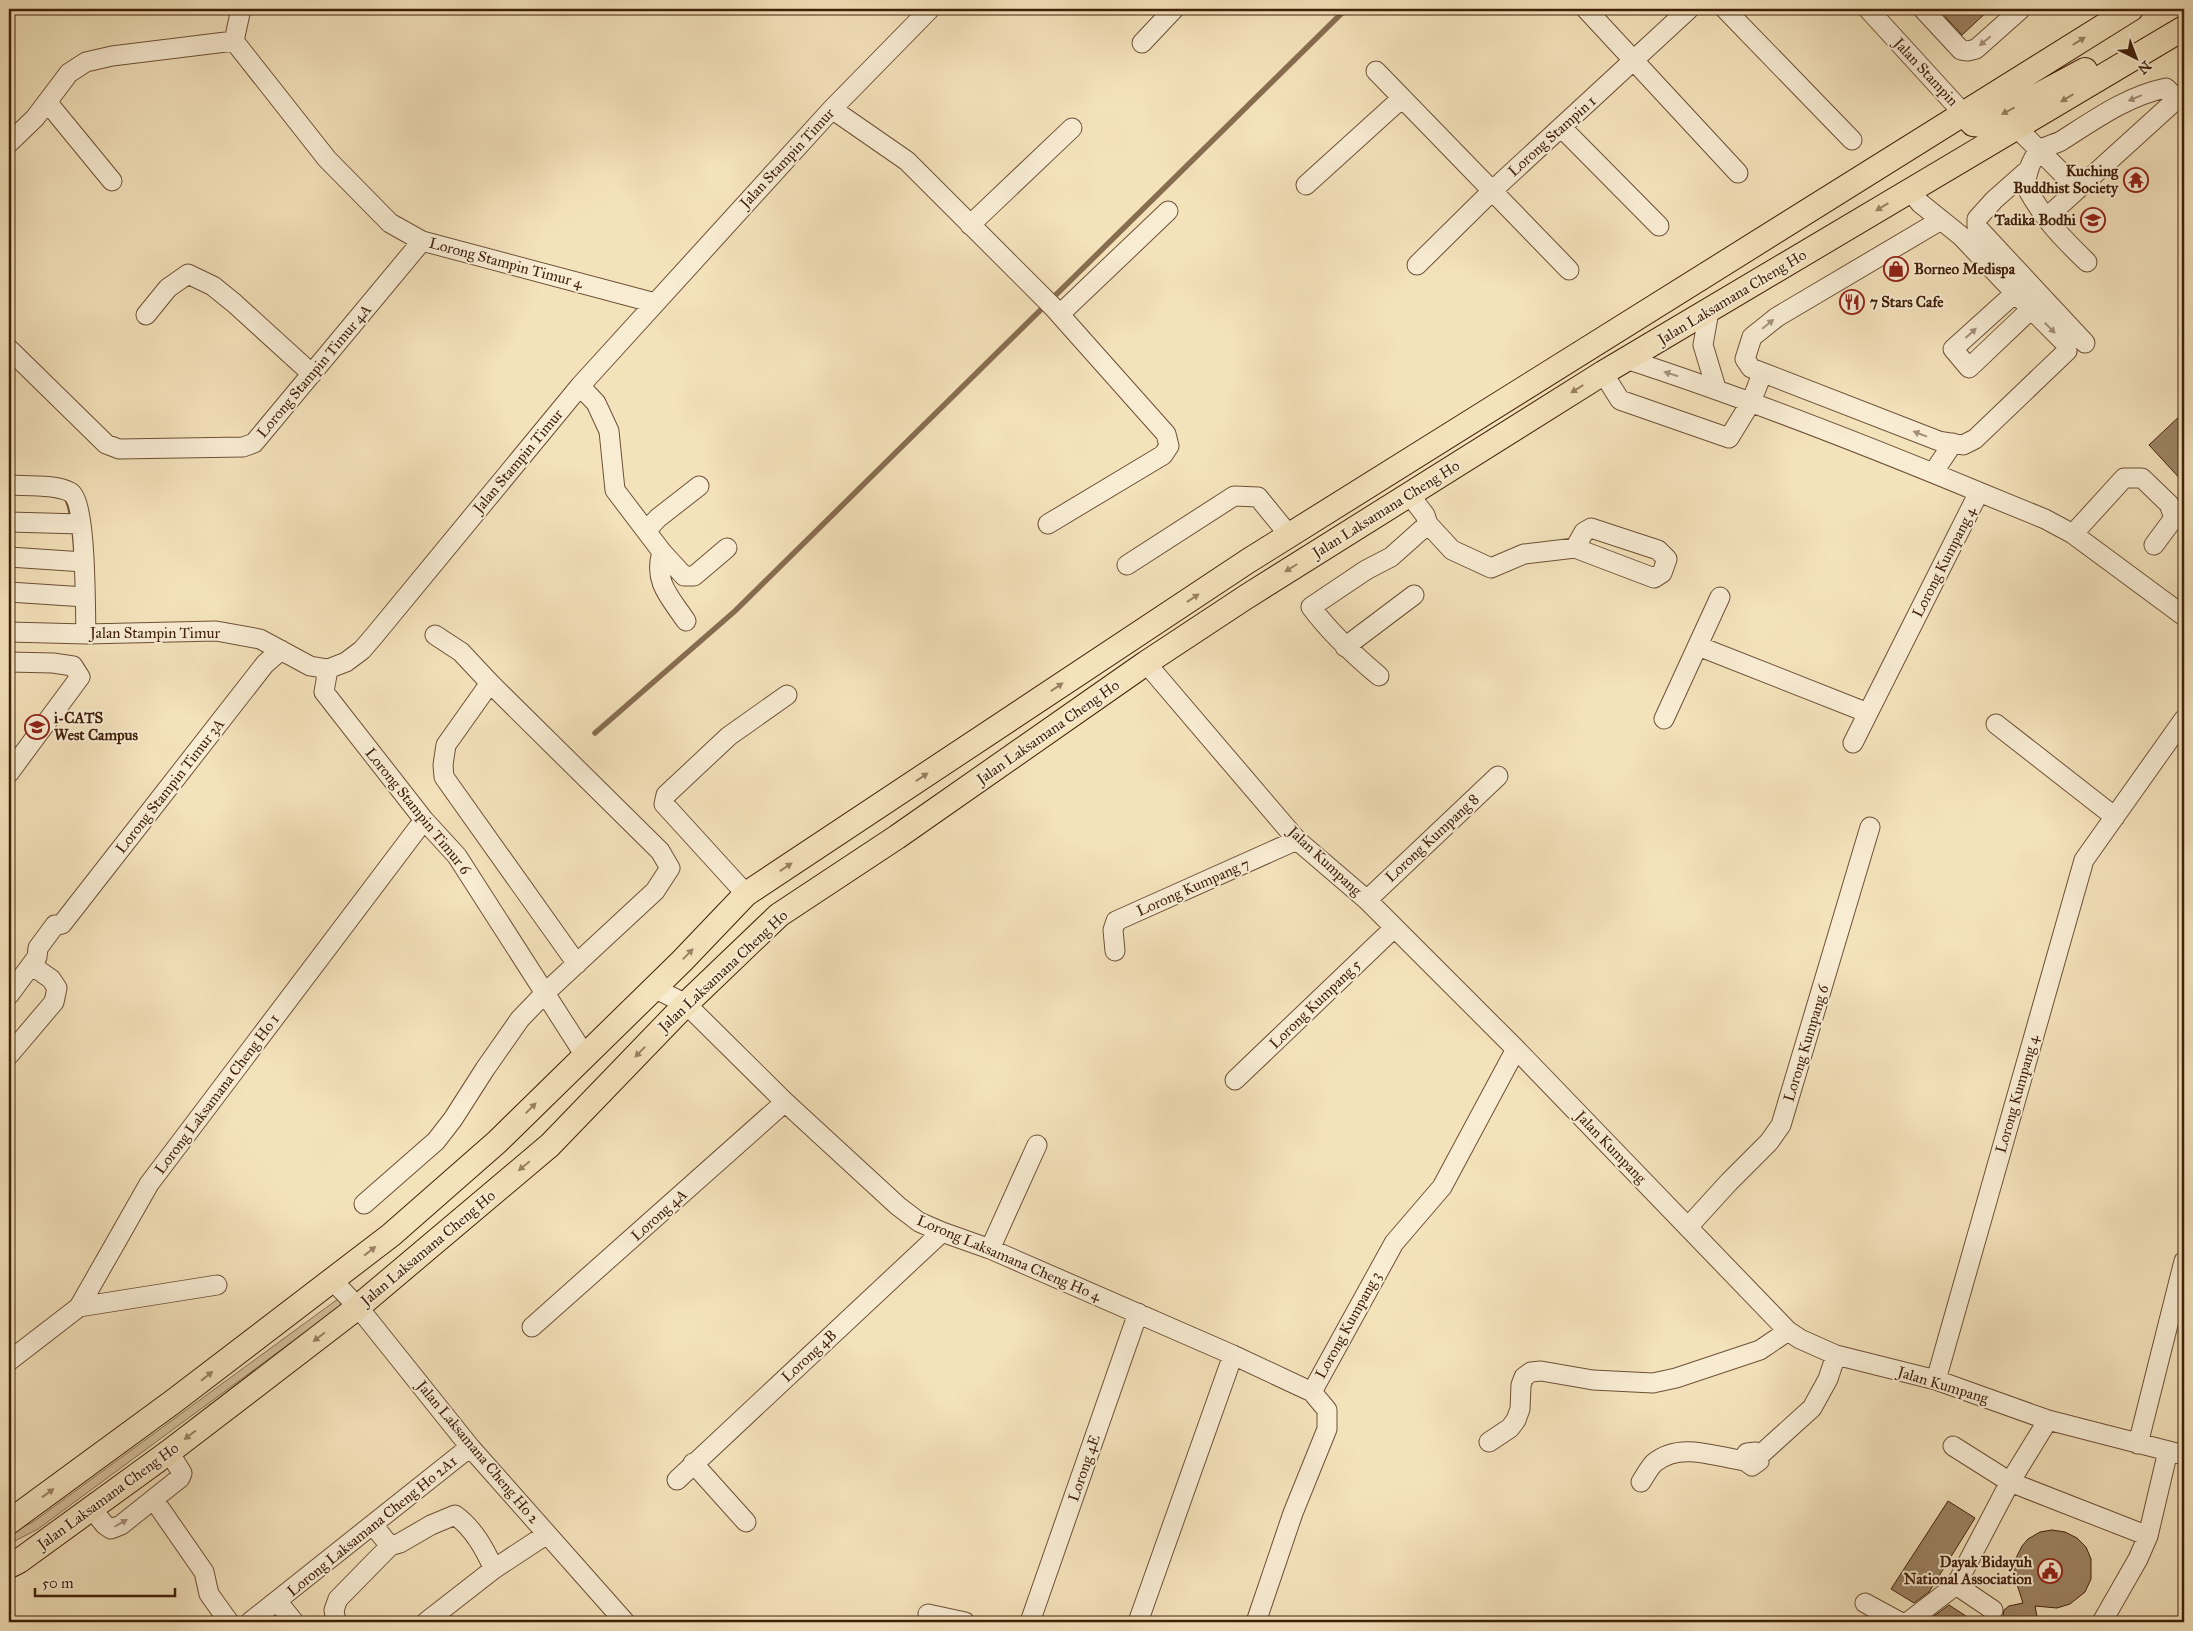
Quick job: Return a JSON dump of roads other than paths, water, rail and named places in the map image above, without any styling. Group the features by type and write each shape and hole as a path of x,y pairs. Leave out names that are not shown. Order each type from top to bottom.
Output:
{"main road":[{"name":"Jalan Laksamana Cheng Ho","path":"9,1522 174,1402 391,1234 497,1142 584,1054 654,988 746,894 1289,535 1963,112 2131,9"},
{"name":"Jalan Laksamana Cheng Ho","path":"9,1566 19,1561 169,1452 358,1307 550,1144 686,1004 780,915 897,837 1146,663 1409,494 1603,373 2184,29"},
{"path":"1963,112 1973,124 1982,125 2107,58 2135,50 2147,50"}],"street":[{"path":"9,143 48,103 69,73 86,62 112,56 234,41 241,9"},
{"name":"Jalan Stampin Timur","path":"9,632 86,634 216,631 260,639 310,666 328,670 346,662 362,650 374,636 580,386 832,109 930,9"},
{"path":"1142,43 1174,9"},
{"path":"1586,9 1738,172"},
{"name":"Lorong Stampin 1","path":"1417,265 1493,190 1689,9"},
{"path":"1725,9 1852,140"},
{"name":"Jalan Stampin","path":"1868,9 1963,112"},
{"path":"1923,9 1961,50 1968,51 1982,44 2021,9"},
{"name":"Lorong Stampin Timur 4","path":"234,41 327,159 390,222 422,241 655,303"},
{"path":"1376,71 1569,270"},
{"path":"2046,218 2177,99 2166,88 2152,91 2114,107 2058,143 2040,150 2029,168 1994,200 1977,219 1977,227 2085,343"},
{"path":"1306,186 1402,98"},
{"path":"48,103 112,181"},
{"path":"832,109 907,161 1056,311 1166,434 1169,446 1163,455 1048,524"},
{"path":"970,225 1072,128"},
{"path":"1562,128 1659,226"},
{"path":"2017,128 2078,190"},
{"path":"2029,168 2025,185 2054,231 2087,262"},
{"path":"1910,190 1920,203 1961,236 2065,343 2067,351 1975,439 1962,445 1939,441 1762,374 1751,368 1745,359 1752,337 1777,317 1941,220"},
{"path":"1056,311 1168,211"},
{"name":"Lorong Stampin Timur 4A","path":"9,349 106,444 119,449 243,446 254,443 422,241"},
{"path":"146,315 168,288 188,274 213,286 312,374"},
{"path":"2015,293 1953,349 1969,368 2031,309"},
{"path":"1708,312 1703,345 1716,388"},
{"path":"1626,360 1716,388 1979,492"},
{"path":"1603,373 1620,400 1729,438 1751,402 1762,374"},
{"path":"580,386 596,403 610,431 616,490 662,552 684,576 694,576 727,548"},
{"path":"1933,473 1953,443"},
{"path":"2073,534 2124,478 2142,478 2168,504 2174,518 2154,545"},
{"path":"9,485 59,489 70,492 76,498 81,524 84,562 86,634"},
{"path":"646,531 699,486"},
{"name":"Lorong Kumpang 4","path":"1852,743 1979,492 2044,519 2073,534 2184,616"},
{"path":"1409,494 1425,515 1428,524 1452,550 1491,568 1524,554 1575,548"},
{"path":"1127,565 1234,496 1258,497 1289,535"},
{"path":"9,522 81,524"},
{"path":"1379,676 1345,647 1325,626 1311,607 1366,570 1391,557 1428,524"},
{"path":"662,552 658,574 665,589 686,621"},
{"path":"9,557 84,562"},
{"path":"9,592 85,597"},
{"path":"1345,647 1414,595"},
{"path":"1664,719 1720,597"},
{"path":"364,1204 436,1141 520,1020 545,993 655,891 670,868 660,851 461,652 435,634"},
{"path":"1698,646 1868,713"},
{"name":"Lorong Stampin Timur 3A","path":"34,961 47,956 64,931 62,924 265,664 281,650"},
{"path":"9,662 53,663 73,666 80,677 9,772"},
{"name":"Jalan Kumpang","path":"1146,663 1297,840 1367,900 1516,1049 1788,1331 1800,1339 1836,1355 1936,1380 2048,1420 2176,1453"},
{"name":"Lorong Stampin Timur 6","path":"328,670 324,692 424,820 457,856 584,1054"},
{"path":"490,683 446,745 443,765 444,777 577,964"},
{"path":"746,894 664,804 666,795 729,736 787,695"},
{"name":"Lorong Kumpang 4","path":"1936,1380 2084,860 2184,719"},
{"path":"1996,724 2115,817"},
{"name":"Lorong Kumpang 8","path":"1367,900 1498,776"},
{"name":"Lorong Laksamana Cheng Ho 1","path":"9,1361 79,1307 149,1184 424,820"},
{"name":"Lorong Kumpang 6","path":"1688,1228 1729,1182 1769,1142 1781,1125 1870,827"},
{"name":"Lorong Kumpang 7","path":"1115,951 1113,930 1116,921 1297,840"},
{"name":"Lorong Kumpang 5","path":"1235,1080 1394,928"},
{"path":"9,996 34,961 57,988 54,1002 9,1055"},
{"name":"Lorong Laksamana Cheng Ho 4","path":"654,988 686,1004 784,1102 898,1206 919,1222 990,1249 1138,1313 1312,1392"},
{"name":"Lorong Kumpang 3","path":"1256,1622 1293,1513 1327,1429 1327,1410 1312,1392 1394,1243 1442,1187 1516,1049"},
{"name":"Lorong 4A","path":"532,1327 784,1102"},
{"path":"990,1249 1037,1145"},
{"name":"Lorong 4B","path":"676,1480 942,1232"},
{"path":"2138,1444 2184,1261"},
{"name":"Jalan Laksamana Cheng Ho 2","path":"332,1280 358,1307 470,1447 625,1622"},
{"path":"79,1307 217,1285"},
{"name":"Lorong 4E","path":"1030,1622 1138,1313"},
{"path":"1489,1442 1510,1428 1516,1420 1520,1410 1521,1385 1524,1378 1531,1372 1540,1371 1593,1380 1653,1383 1676,1378 1760,1350 1788,1331"},
{"path":"1138,1622 1233,1355"},
{"path":"1641,1482 1654,1463 1671,1453 1692,1451 1752,1459 1812,1408 1828,1379 1836,1355"},
{"path":"1908,1622 1956,1585 2010,1482 2048,1420"},
{"path":"1953,1446 2010,1482 2148,1536"},
{"name":"Lorong Laksamana Cheng Ho 2A1","path":"250,1622 278,1602 470,1447"},
{"path":"91,1508 111,1529 121,1525 180,1478 182,1473 180,1466 169,1452"},
{"path":"2102,1622 2138,1559 2148,1536 2176,1453"},
{"path":"693,1463 746,1522"},
{"path":"154,1500 204,1572 208,1594 229,1622"},
{"path":"336,1622 334,1610 338,1599 390,1546 400,1544 431,1525 455,1515 468,1525 483,1547 494,1569"},
{"path":"373,1525 390,1546"},
{"path":"426,1622 494,1569 548,1534"},
{"path":"1956,1585 1993,1610"},
{"path":"278,1602 294,1622"},
{"path":"1865,1603 1900,1622"},
{"path":"928,1614 965,1622"}],"waterway":[{"path":"595,733 735,611 1346,9"}],"place":[{"name":"Kuching Buddhist Society","path":"2136,180"},
{"name":"Tadika Bodhi","path":"2093,220"},
{"name":"Borneo Medispa","path":"1896,269"},
{"name":"7 Stars Cafe","path":"1852,302"},
{"name":"i-CATS West Campus","path":"37,727"},
{"name":"Dayak Bidayuh National Association","path":"2050,1571"}]}
